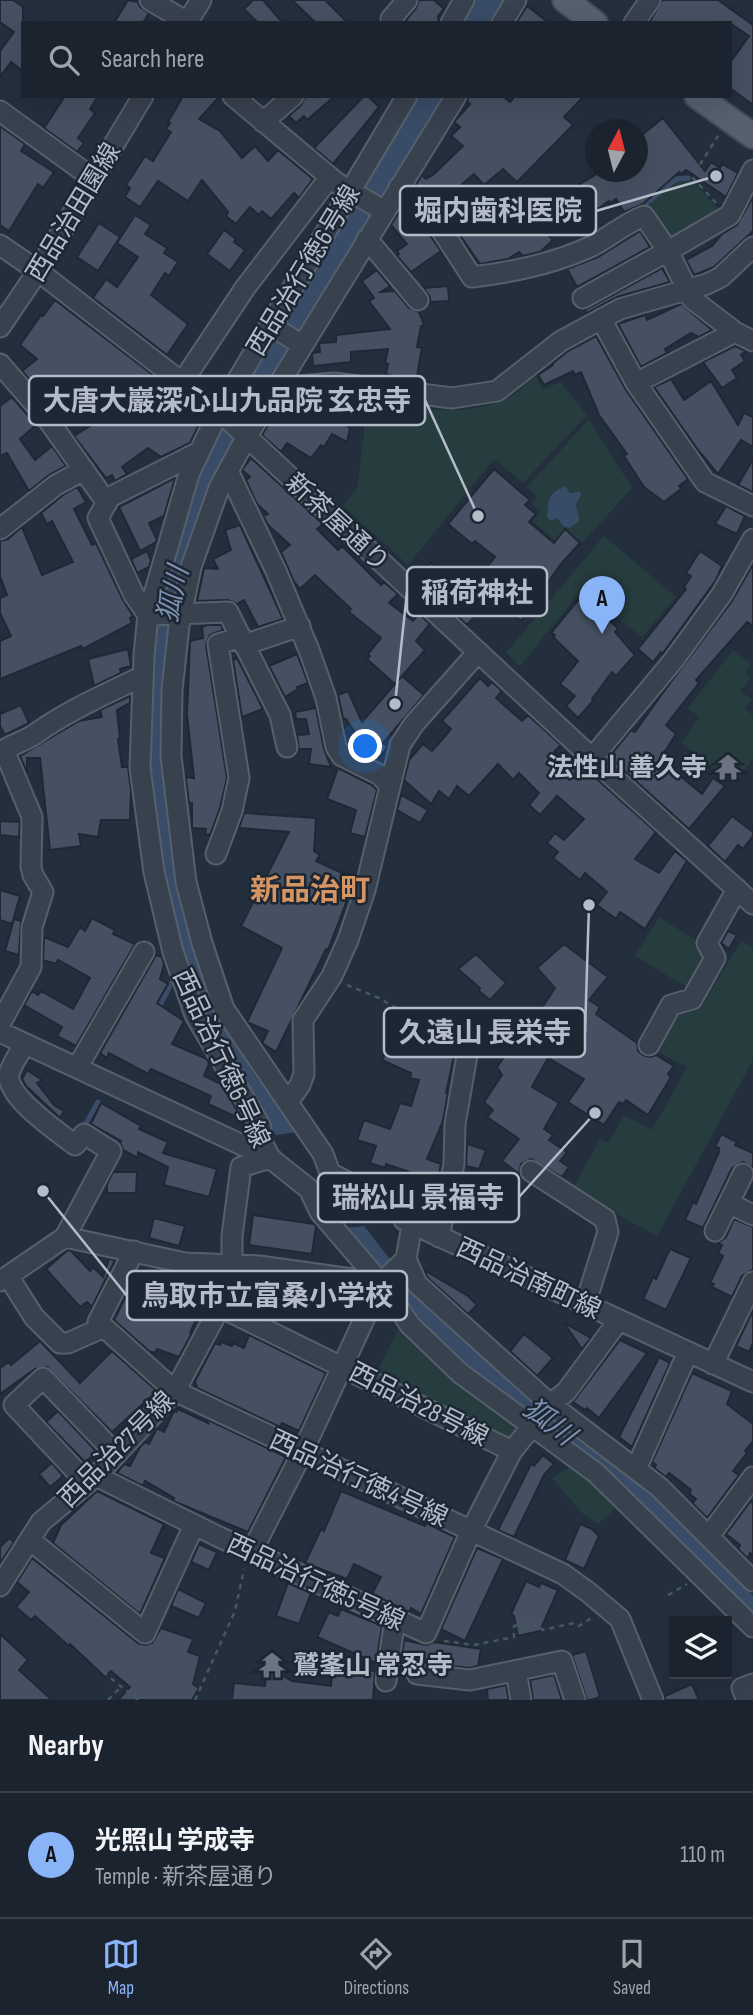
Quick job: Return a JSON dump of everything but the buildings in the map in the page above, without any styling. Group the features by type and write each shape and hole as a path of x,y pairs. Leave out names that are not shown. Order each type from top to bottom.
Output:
{"main road":[{"path":"565,0 592,21"},
{"path":"700,98 753,136"}],"street":[{"path":"149,0 185,21"},
{"path":"188,21 201,0"},
{"path":"391,19 407,0"},
{"path":"452,21 464,0"},
{"path":"503,21 516,0"},
{"path":"635,21 650,0"},
{"name":"西品治田園線","path":"0,327 38,271 142,98"},
{"path":"235,98 352,194 382,210"},
{"path":"263,122 291,98"},
{"name":"西品治行徳6号線","path":"406,98 352,194 219,411 189,474 152,615 143,676 140,768 154,872 173,952 195,1015 261,1127 261,1140 270,1158 309,1189 320,1212 382,1281 410,1325 460,1373 596,1473 753,1627"},
{"path":"252,1551 303,1451 382,1281 402,1262 412,1225 410,1215 330,1173 323,1154 224,1009 202,943 186,882 170,756 172,690 179,614 191,567 219,488 228,471 382,210 455,98"},
{"path":"0,111 94,179"},
{"path":"583,298 729,216 753,170"},
{"path":"181,384 245,288 330,177"},
{"path":"399,187 441,229 472,277 517,271 565,257 594,245 634,219 644,216 668,251 692,299 735,332 753,341"},
{"path":"367,239 418,300"},
{"name":"新茶屋通り","path":"0,245 38,271 219,411 753,904"},
{"path":"276,388 334,383 452,398 497,391 561,341 620,309 707,284 721,276 753,247"},
{"path":"601,319 636,383 705,482 753,506"},
{"path":"270,325 302,345"},
{"path":"636,383 735,332"},
{"path":"0,365 46,417 107,503"},
{"path":"199,452 110,497 98,518 134,595 152,615 228,612 280,715 287,747"},
{"path":"0,529 56,485 84,470"},
{"path":"228,471 300,626 326,698 336,747 342,755 380,775 390,786"},
{"path":"592,758 673,661 722,594 753,539"},
{"path":"216,853 232,811 239,778 218,644 243,641 300,626"},
{"path":"288,1102 304,1074 303,1020 332,976 348,940 365,890 396,758 406,734 478,652"},
{"path":"0,1024 31,967 32,927 43,892 31,867 32,817 4,750 68,712 143,676"},
{"path":"649,1045 671,1005 692,999 715,958 707,943 737,889"},
{"path":"77,1069 144,952"},
{"name":"西品治南町線","path":"0,1032 270,1158 348,1191 412,1225 753,1382"},
{"path":"24,1044 9,1073 12,1087 41,1119 75,1144 84,1134 111,1151 65,1237 4,1279 34,1317 60,1343 68,1343 104,1327 98,1322 134,1251"},
{"path":"439,1237 453,1164 455,1124 469,1044"},
{"name":"西品治27号線","path":"0,1586 41,1522 92,1479 175,1391 220,1307 232,1265 232,1236 241,1167 270,1158"},
{"path":"531,1171 605,1219 608,1233 585,1305"},
{"path":"715,1231 743,1174"},
{"path":"729,1203 753,1215"},
{"path":"65,1237 185,1263 232,1265 382,1281"},
{"path":"402,1262 417,1284 550,1404 659,1487 753,1581"},
{"path":"713,1364 753,1282"},
{"name":"西品治28号線","path":"220,1307 512,1451 471,1531 426,1633"},
{"path":"512,1451 550,1404 566,1392 620,1320"},
{"name":"西品治行徳4号線","path":"104,1327 175,1391 563,1574 620,1619 652,1700"},
{"path":"636,1469 688,1352"},
{"name":"西品治行徳5号線","path":"116,1454 43,1378 14,1405 92,1479 426,1633"},
{"path":"709,1536 753,1477"},
{"path":"30,1540 145,1633 194,1525"},
{"path":"386,1681 395,1618"},
{"path":"417,1674 470,1680 562,1661 575,1700"},
{"path":"516,1671 521,1700"},
{"path":"747,1700 742,1688 753,1684"}],"path":[{"path":"729,119 692,177 729,216"},
{"path":"332,976 379,998 411,1018 436,1030 453,1034 469,1044"},
{"path":"195,1700 235,1611 246,1555 252,1551"},
{"name":"西品治行徳5号線","path":"426,1633 430,1639 474,1645 514,1637 514,1626 533,1623 543,1630 574,1623 579,1626 607,1608"},
{"path":"103,1672 138,1700"},
{"path":"108,1700 121,1686"}],"green space":[{"path":"690,179 722,213 667,242 644,206 677,180"},
{"path":"535,375 543,390 560,382 587,415 523,483 494,459 408,565 343,506 357,489 364,432 364,402 438,410 475,408 510,397"},
{"path":"589,419 632,488 582,543 566,528 555,540 532,521 541,511 532,504 537,496 527,487"},
{"path":"604,536 676,597 642,637 581,591 520,666 506,653"},
{"name":"法性山 善久寺","path":"733,650 751,664 745,673 751,678 740,691 752,699 745,709 753,715 753,758 735,784 681,743 699,717 688,708"},
{"path":"659,917 700,943 706,960 691,990 635,956"},
{"path":"741,941 753,947 753,1060 657,1236 572,1190 600,1139 609,1143 624,1115 652,1130 687,1067 654,1050 675,1012 704,1003"},
{"path":"402,1322 465,1385 519,1428 516,1436 508,1438 375,1376"},
{"path":"571,1466 619,1505 598,1524 583,1514 552,1478"}],"water":[{"path":"474,0 505,0 491,21 462,21"},
{"name":"狐川","path":"416,98 444,98 206,505 165,772 236,1043 254,1074 296,1132 276,1135 244,1089 207,1019 188,975 166,903 149,780 149,704 155,626 183,512 230,407"},
{"path":"565,486 570,493 580,492 581,495 576,504 579,520 569,528 563,526 557,518 551,521 547,517 550,498"},
{"name":"狐川","path":"364,1226 393,1263 481,1356 638,1482 753,1596 753,1618 482,1384 424,1328 346,1228"}],"waterway":[{"path":"644,205 676,179 688,178"},
{"path":"157,1011 174,978"},
{"path":"82,1130 98,1102"}],"place":[{"name":"堀内歯科医院","path":"716,176"},
{"name":"大唐大巖深心山九品院 玄忠寺","path":"478,516"},
{"name":"光照山 学成寺","path":"602,634"},
{"name":"稲荷神社","path":"395,704"},
{"name":"法性山 善久寺","path":"728,767"},
{"name":"久遠山 長栄寺","path":"589,905"},
{"name":"瑞松山 景福寺","path":"595,1113"},
{"name":"鳥取市立富桑小学校","path":"43,1191"},
{"name":"鷲峯山 常忍寺","path":"272,1665"}],"district":[{"name":"新品治町","path":"310,890"}]}
